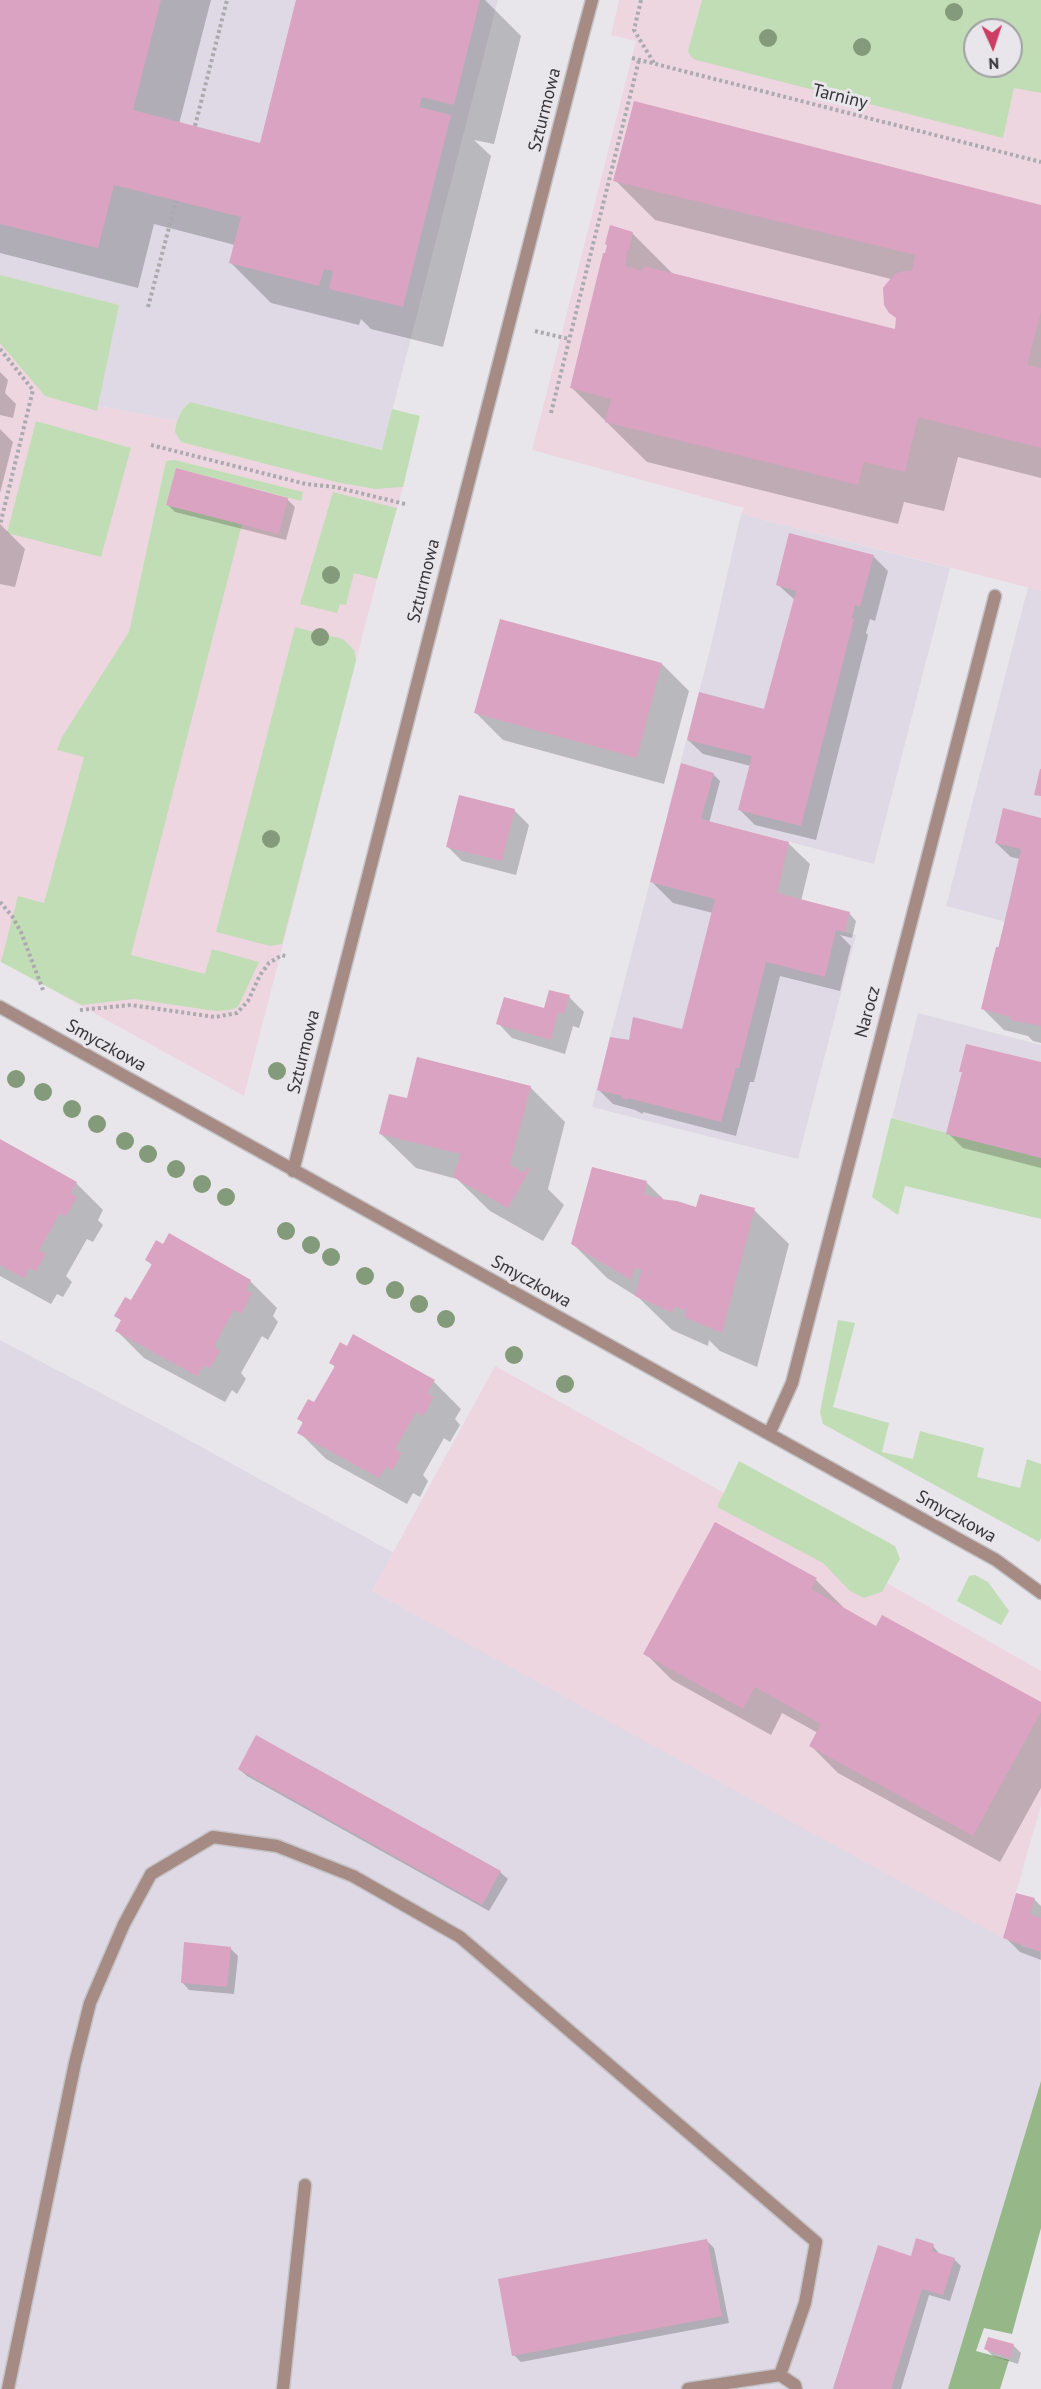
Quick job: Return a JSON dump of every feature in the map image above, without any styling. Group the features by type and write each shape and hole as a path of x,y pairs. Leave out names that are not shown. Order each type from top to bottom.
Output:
{"street":[{"name":"Szturmowa","path":"292,1171 592,0"},
{"name":"Narocz","path":"769,1434 792,1383 995,596"},
{"name":"Smyczkowa","path":"0,1007 996,1560 1041,1593"},
{"path":"8,2389 75,2063 90,2003 124,1924 151,1874 213,1837 277,1846 353,1876 460,1937 816,2242 805,2303 780,2375"},
{"path":"283,2389 305,2185"},
{"path":"688,2389 780,2375 795,2385 796,2389"}],"path":[{"path":"195,126 227,0"},
{"path":"641,0 634,30 654,63"},
{"name":"Tarniny","path":"632,58 1041,162"},
{"path":"551,413 639,60"},
{"path":"148,307 176,201"},
{"path":"532,330 569,339"},
{"path":"0,349 33,390 0,525"},
{"path":"151,445 306,484 334,487 405,504"},
{"path":"0,902 21,932 43,990"},
{"path":"80,1010 131,1005 215,1017 237,1013 248,1001 260,975 269,963 282,955 288,957"}],"shaded area":[{"path":"0,0 498,0 382,450 190,402 182,410 177,421 98,406 118,305 0,275"},
{"path":"619,0 1006,0 1041,8 1041,591 741,514 744,508 532,450 636,41 611,35"},
{"path":"0,275 119,305 98,406 177,421 405,480 377,579 244,1096 0,961"},
{"path":"741,514 950,568 874,864 668,810 710,650"},
{"path":"1028,587 1041,591 1041,931 946,906"},
{"path":"650,882 856,935 798,1159 592,1107"},
{"path":"918,1013 1041,1045 1041,1158 892,1118"},
{"path":"0,1340 165,1427 394,1553 372,1591 1021,1943 1021,1946 1040,1951 1041,2081 948,2389 0,2389"},
{"path":"495,1366 1041,1671 1041,1805 1003,1938 372,1591"}],"green space":[{"path":"702,0 1041,0 1041,93 1014,88 1003,138 691,57 688,51"},
{"path":"0,275 119,305 97,411 45,396 0,343"},
{"path":"190,402 382,450 392,409 420,416 403,487 375,489 336,482 181,442 175,432 177,421 182,410"},
{"path":"36,421 131,448 101,557 7,533"},
{"path":"175,460 303,492 301,501 176,468 166,505 242,524 131,955 205,974 212,949 259,962 238,1007 230,1010 216,1011 134,999 82,1005 1,962 18,896 44,903 84,757 57,750 62,737 129,632 166,461"},
{"path":"333,492 397,508 377,579 354,573 346,605 340,604 337,613 300,604"},
{"path":"295,627 343,639 354,650 356,661 282,944 270,946 216,932"},
{"path":"891,1118 1041,1158 1041,1219 905,1186 898,1215 872,1197"},
{"path":"838,1320 855,1323 833,1407 889,1423 882,1452 913,1459 920,1431 984,1448 977,1477 1020,1488 1027,1459 1041,1464 1041,1538 1039,1542 823,1424 820,1412"},
{"path":"739,1461 895,1546 900,1559 882,1592 864,1598 850,1591 823,1563 717,1507"},
{"path":"975,1575 988,1582 1009,1611 1001,1625 957,1601 969,1576"},
{"path":"1041,2081 1041,2228 1012,2334 984,2328 976,2351 1009,2360 1000,2389 948,2389"}],"building":[{"path":"0,0 161,0 133,110 260,143 296,0 480,0 454,105 422,97 419,107 451,115 403,307 329,289 333,271 324,269 319,286 229,263 241,217 114,185 98,248 0,224"},
{"path":"634,101 1041,205 1041,312 1027,365 1041,368 1041,448 918,417 905,472 864,462 858,485 605,422 611,399 570,388 603,253 607,245 605,244 610,225 633,232 625,266 642,271 644,266 895,329 896,318 884,305 883,288 894,274 912,271 915,255 613,181"},
{"path":"176,468 288,498 279,534 166,505"},
{"path":"789,533 874,555 860,607 855,605 852,618 854,619 801,826 738,810 752,756 687,740 699,692 764,709 796,591 776,585"},
{"path":"500,619 662,663 637,758 474,713"},
{"path":"681,763 714,773 701,819 789,842 777,893 850,912 845,932 836,930 825,977 766,962 739,1068 736,1068 721,1122 628,1098 628,1100 622,1096 597,1090 610,1037 629,1040 633,1017 682,1029 715,899 650,882"},
{"path":"1041,769 1041,796 1034,795"},
{"path":"459,795 515,809 502,861 446,847"},
{"path":"1003,808 1041,818 1041,1026 1010,1020 1011,1017 981,1009 996,947 999,947 1021,849 995,843"},
{"path":"549,990 570,995 564,1014 558,1012 551,1040 496,1024 504,997 544,1008"},
{"path":"966,1044 1041,1062 1041,1158 946,1134 962,1072 959,1072"},
{"path":"417,1057 531,1086 510,1165 524,1173 527,1167 530,1169 508,1208 453,1177 461,1154 379,1134 389,1094 407,1098"},
{"path":"0,1139 77,1182 71,1193 77,1197 66,1216 60,1213 39,1250 46,1254 36,1271 29,1268 24,1278 0,1265"},
{"path":"592,1167 647,1181 644,1194 657,1198 658,1196 662,1197 661,1199 696,1207 700,1194 755,1208 722,1333 684,1317 686,1310 674,1307 673,1313 635,1296 642,1270 635,1268 631,1280 571,1244"},
{"path":"169,1233 251,1280 246,1290 252,1293 241,1314 234,1310 214,1346 220,1351 210,1368 204,1365 197,1376 115,1331 121,1320 114,1316 125,1297 131,1300 152,1264 145,1260 156,1240 163,1244"},
{"path":"353,1334 435,1380 427,1393 434,1397 423,1416 416,1412 395,1449 402,1453 392,1471 386,1467 379,1478 297,1433 303,1422 297,1419 308,1399 314,1402 335,1366 329,1363 340,1342 347,1346"},
{"path":"715,1522 817,1578 811,1589 876,1626 882,1615 1041,1702 1041,1712 973,1836 809,1746 821,1724 755,1687 743,1709 643,1654"},
{"path":"256,1735 501,1871 482,1905 238,1769"},
{"path":"1016,1893 1035,1898 1030,1914 1041,1918 1041,1952 1003,1938"},
{"path":"184,1942 231,1947 227,1987 181,1983"},
{"path":"916,2238 934,2244 932,2251 955,2258 943,2295 922,2289 891,2389 833,2389 878,2245 911,2256"},
{"path":"707,2239 722,2316 512,2356 498,2279"},
{"path":"988,2337 1014,2344 1010,2358 984,2349"}]}
